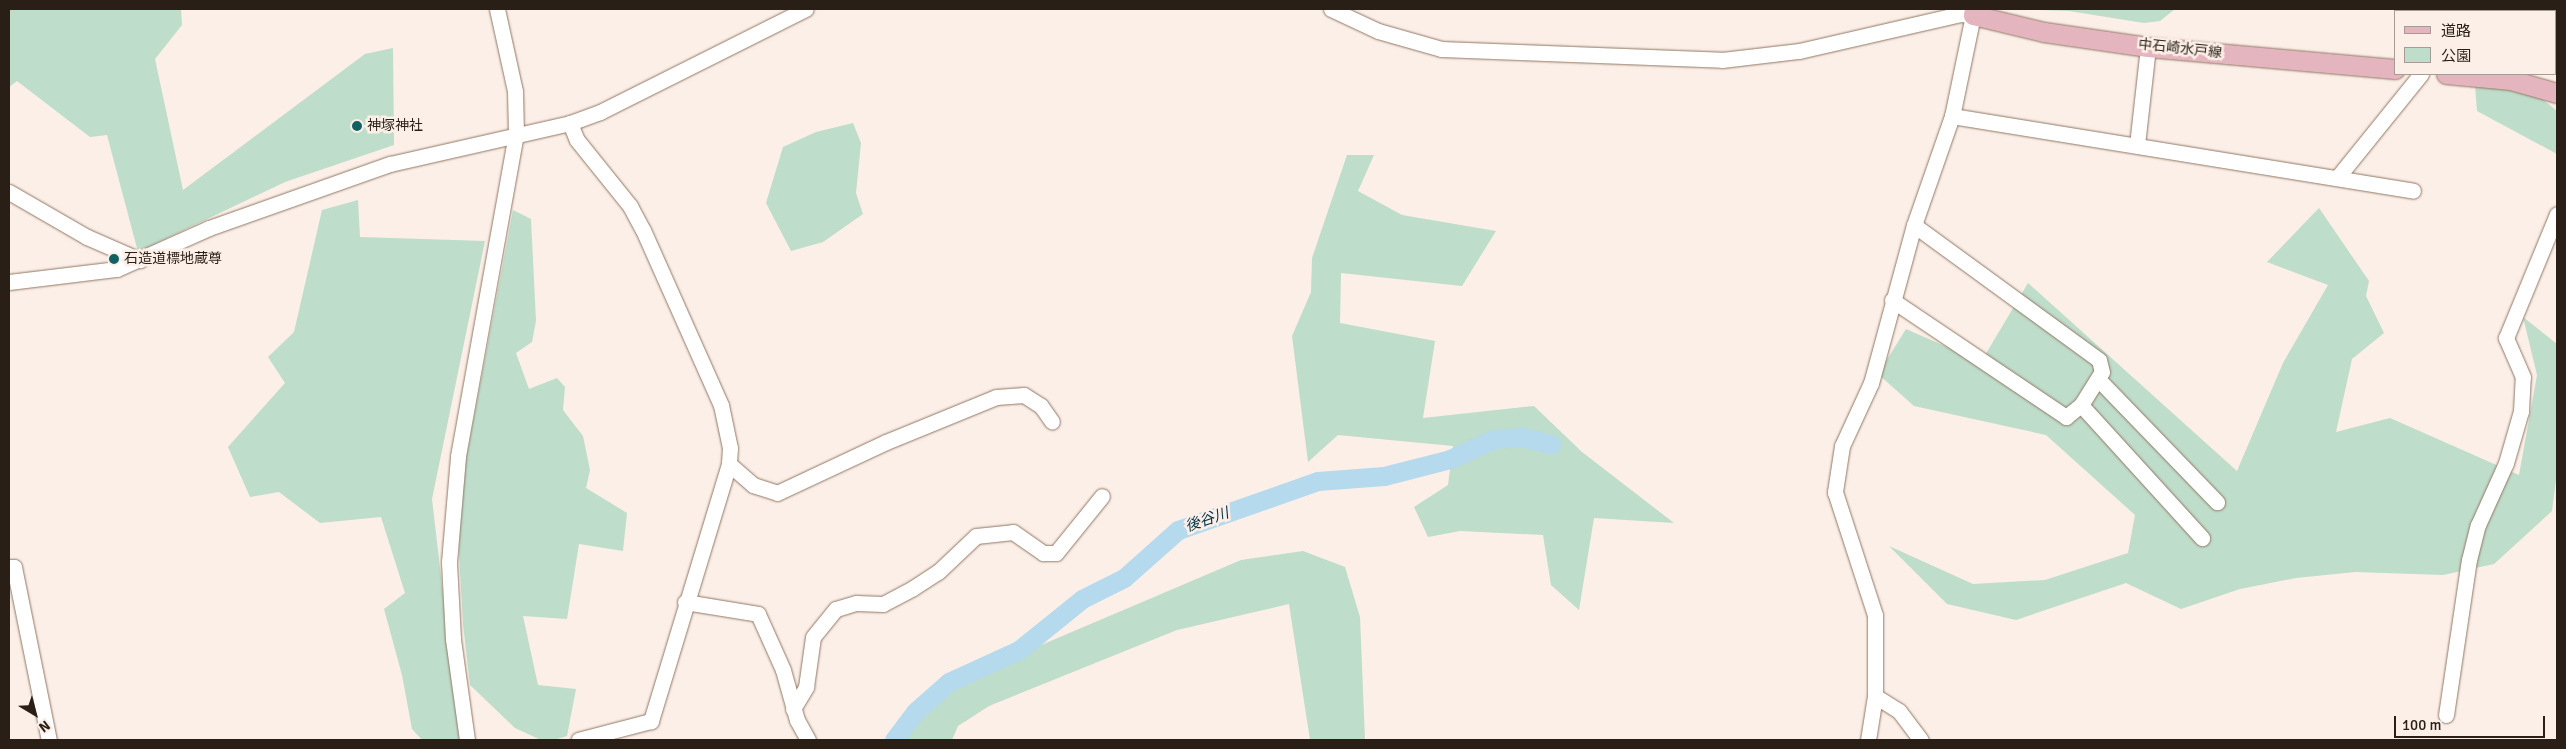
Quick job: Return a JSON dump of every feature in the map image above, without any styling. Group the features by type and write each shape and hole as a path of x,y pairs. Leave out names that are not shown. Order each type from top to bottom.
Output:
{"main road":[{"name":"中石崎水戸線","path":"1974,12 2044,32 2148,47 2394,69"},
{"path":"2457,75 2511,80 2557,93"}],"street":[{"path":"467,740 452,629 449,562 452,504 516,135 516,91 497,9"},
{"path":"9,282 96,274 140,260 209,228 319,187 390,164 570,123 600,112 806,9"},
{"path":"1331,9 1378,31 1441,48 1722,60 1799,51 1974,12 1952,116 1914,225 1870,383 1842,446 1835,492 1875,615 1875,696 1868,740"},
{"path":"2137,145 2148,47"},
{"path":"2336,178 2420,75"},
{"path":"1952,116 2413,191"},
{"path":"570,123 577,140 630,206 643,230 721,405 729,435 729,464 685,602 651,721 578,740"},
{"path":"9,192 87,237 140,260"},
{"path":"2446,714 2469,560 2478,525 2506,463 2521,411 2523,377 2506,338 2557,214"},
{"path":"1892,300 2066,417 2081,406 2099,380 2103,366 2099,360 1914,225"},
{"path":"2099,380 2217,502"},
{"path":"729,464 753,485 777,493 886,442 996,398 1024,395 1040,406 1052,422"},
{"path":"2081,406 2202,538"},
{"path":"793,709 806,687 813,637 836,609 856,603 884,604 913,588 942,568 976,536 1012,532 1043,553 1056,553 1102,496"},
{"path":"9,567 14,567 49,740"},
{"path":"685,602 758,614 783,670 793,709 808,740"},
{"path":"1875,696 1899,711 1921,740"}],"green space":[{"path":"9,9 181,9 182,25 155,59 183,190 365,54 393,48 394,145 285,182 138,252 107,135 90,137 17,81 9,87"},
{"path":"2012,9 2175,9 2160,21 2144,23 2069,11"},
{"path":"2475,85 2536,94 2557,111 2557,154 2477,111"},
{"path":"853,123 861,143 856,193 863,214 823,242 791,251 766,203 783,147 816,132"},
{"path":"1347,155 1374,155 1358,191 1402,215 1496,231 1462,286 1341,273 1340,323 1435,341 1423,418 1534,406 1582,452 1674,523 1594,518 1579,610 1551,585 1543,535 1460,531 1428,537 1414,507 1448,485 1453,446 1338,435 1308,462 1292,336 1311,292 1312,258"},
{"path":"358,200 360,237 485,241 432,499 460,740 422,740 412,729 402,675 384,609 405,593 381,517 320,523 279,492 250,497 228,447 285,383 268,357 294,332 322,210"},
{"path":"2319,208 2369,281 2366,296 2384,333 2352,359 2336,432 2390,418 2519,475 2537,375 2523,317 2557,344 2557,472 2552,511 2494,564 2443,575 2355,572 2296,578 2240,589 2181,609 2126,583 2016,620 1947,604 1889,546 1973,584 2045,580 2128,553 2135,515 2046,435 1914,406 1878,374 1906,329 1981,362 2028,283 2237,471 2283,363 2328,285 2267,262"},
{"path":"513,210 531,219 536,321 532,342 516,353 529,389 557,378 565,387 563,410 583,436 590,470 586,488 627,513 623,551 579,544 567,619 523,616 538,685 576,689 567,736 554,740 541,740 515,728 470,685 463,624 459,554 461,486"},
{"path":"1303,551 1345,567 1360,617 1365,740 1310,740 1289,604 1177,630 989,706 958,726 952,740 899,740 925,706 954,682 1241,560"}],"waterway":[{"name":"後谷川","path":"894,740 915,712 949,682 1019,650 1082,599 1124,578 1178,530 1318,481 1384,476 1450,459 1494,439 1522,437 1551,444"}],"place":[{"name":"神塚神社","path":"357,126"},
{"name":"石造道標地蔵尊","path":"114,259"}]}
